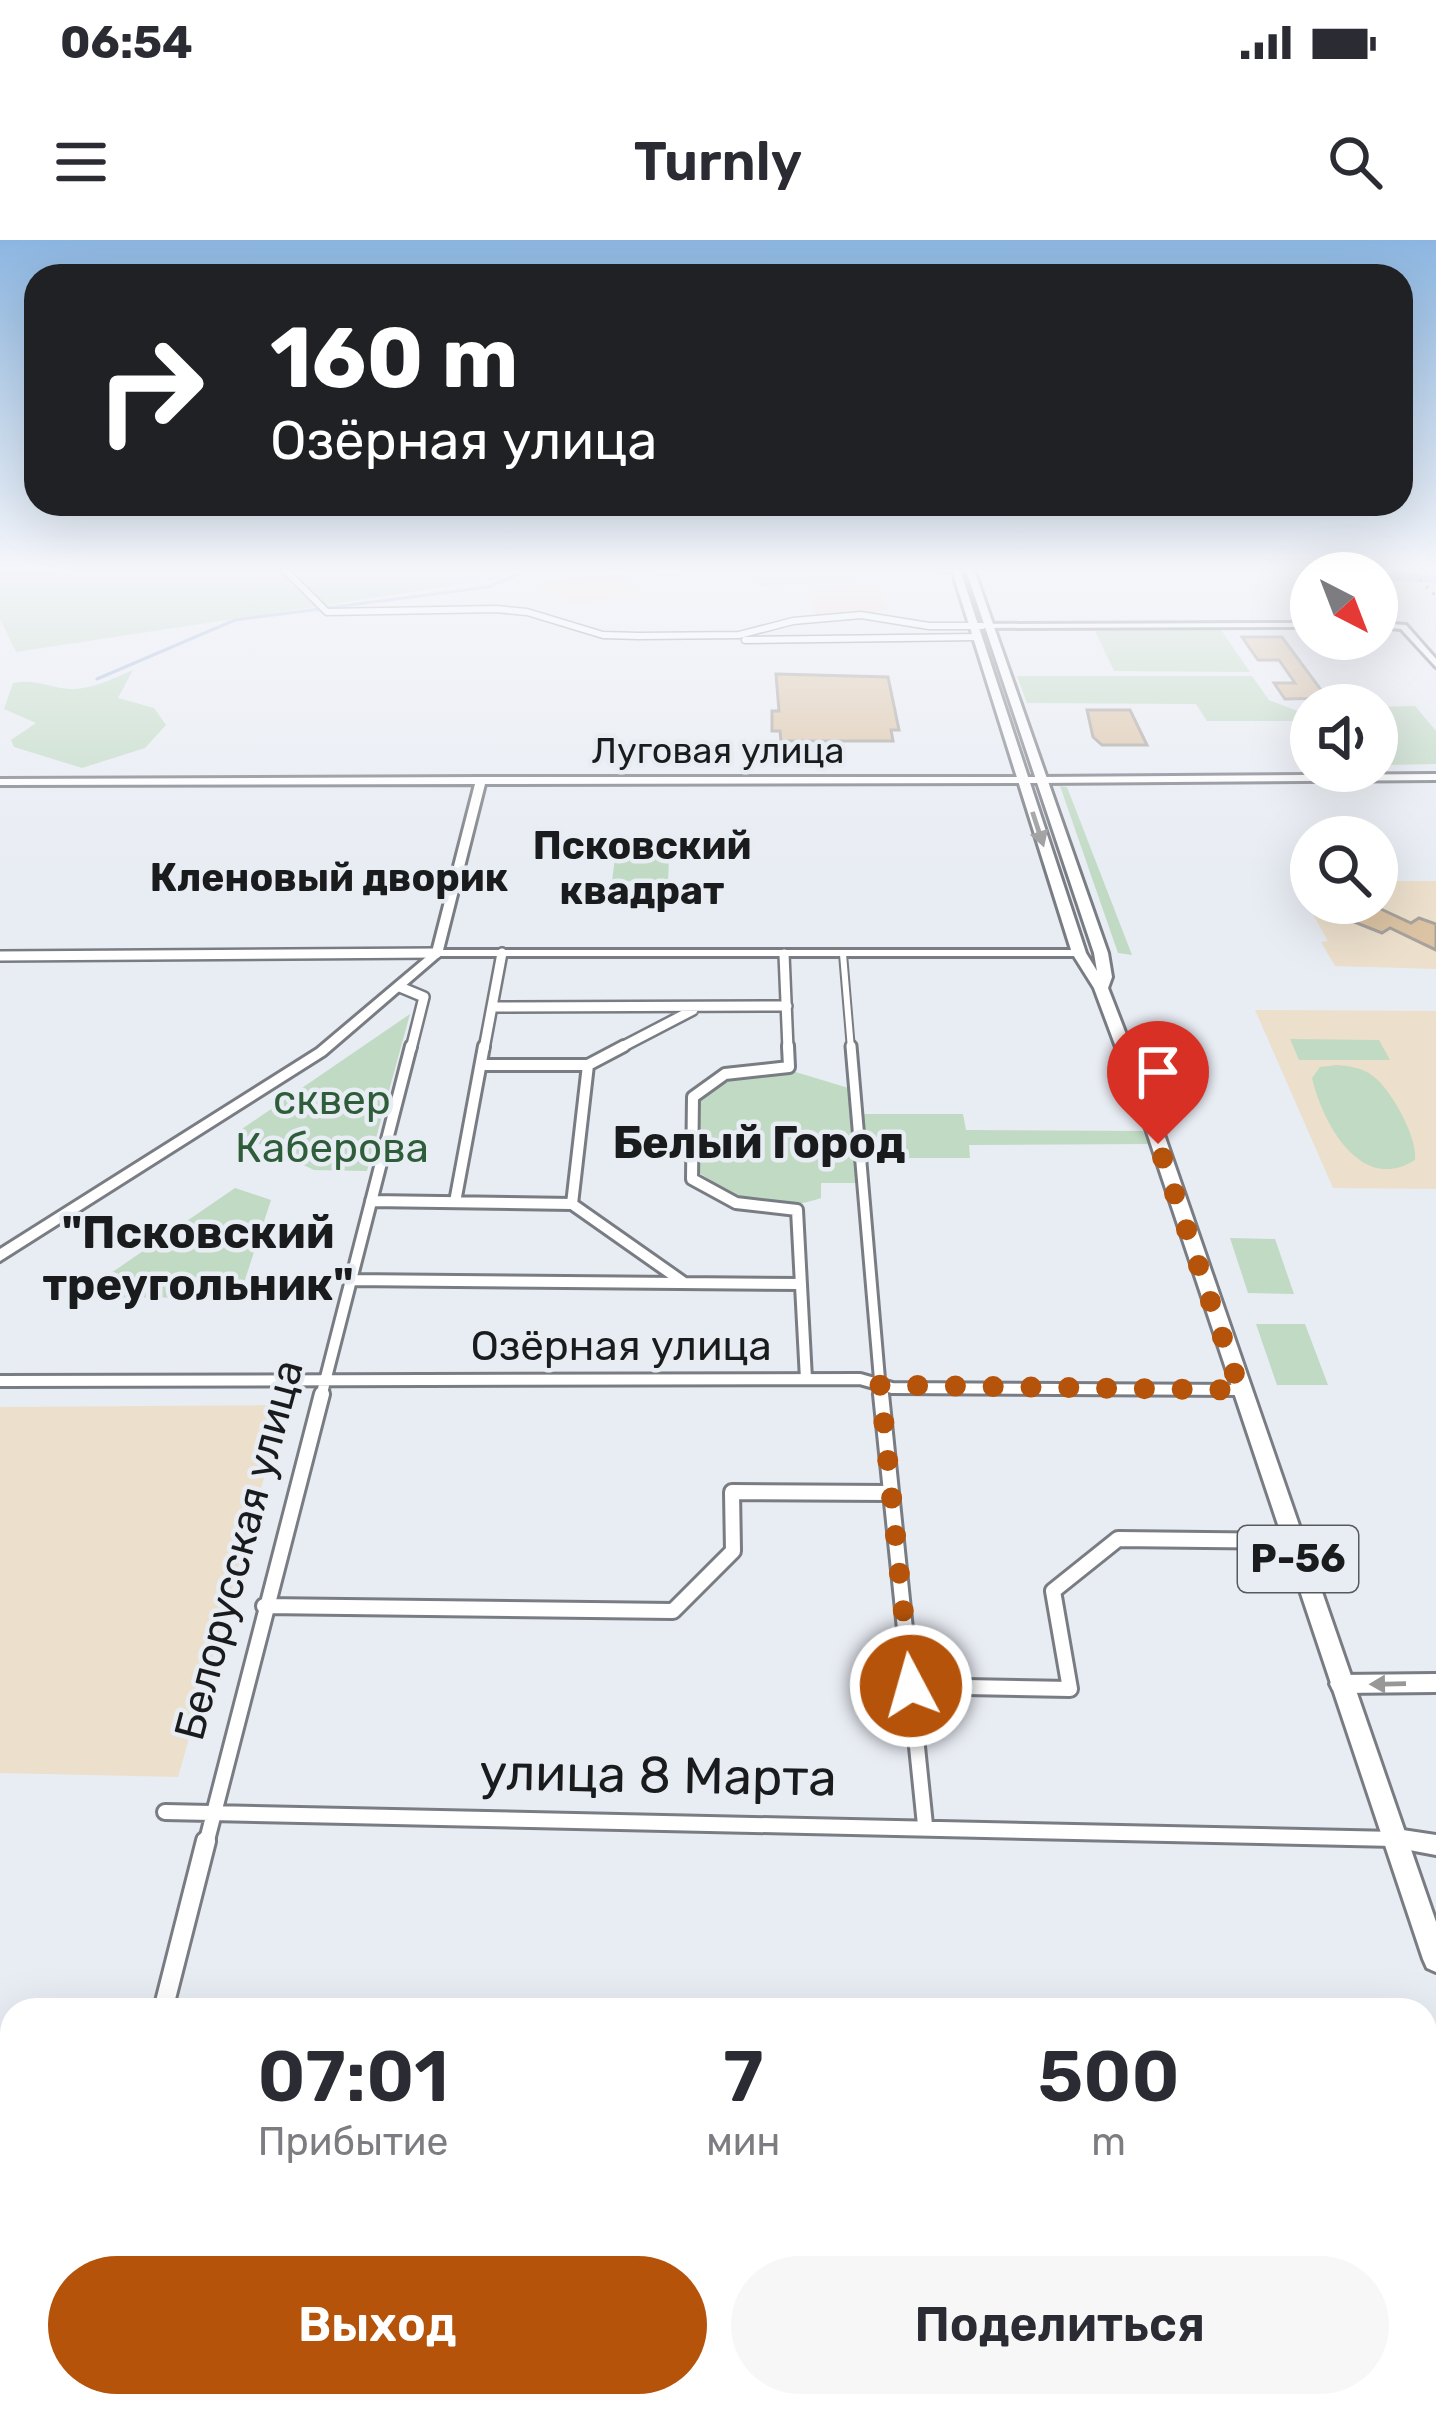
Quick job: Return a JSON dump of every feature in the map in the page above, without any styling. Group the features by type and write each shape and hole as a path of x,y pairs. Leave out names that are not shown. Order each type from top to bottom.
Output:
{"main road":[{"path":"987,669 1078,953 1101,988"},
{"name":"Р-56","path":"1003,669 1104,967 1101,988 1150,1118 1436,1959"},
{"name":"Луговая улица","path":"1040,780 1436,777"},
{"path":"1060,900 1072,896 1082,901"},
{"path":"1340,1684 1436,1683"},
{"name":"улица 8 Марта","path":"1396,1839 1436,1845"}],"street":[{"name":"Луговая улица","path":"0,782 1040,780"},
{"path":"0,1256 321,1052 436,953 481,781"},
{"path":"455,1202 502,953"},
{"path":"0,956 1078,953"},
{"path":"784,954 789,1067 743,1067 715,1078 693,1097 692,1179 736,1203 797,1210 806,1379"},
{"path":"843,954 890,1493 925,1826"},
{"name":"Белорусская улица","path":"166,1998 424,997 400,987"},
{"path":"481,1065 588,1065 699,1006"},
{"path":"492,1007 787,1006"},
{"path":"572,1204 588,1065"},
{"path":"371,1201 572,1204 684,1283"},
{"path":"350,1280 801,1284"},
{"name":"Озёрная улица","path":"0,1381 860,1379 880,1385 1240,1390"},
{"path":"264,1606 673,1612 733,1551 732,1492 890,1493"},
{"path":"911,1686 1070,1689 1053,1592 1118,1539 1292,1541"},
{"name":"улица 8 Марта","path":"165,1812 1396,1839"}],"shaded area":[{"path":"1398,881 1436,881 1436,969 1335,966 1321,942 1328,941 1318,924 1398,924"},
{"path":"1255,1010 1436,1011 1436,1189 1333,1188"},
{"path":"285,1405 178,1777 0,1773 0,1407"}],"green space":[{"path":"1248,669 1250,672 1114,671"},
{"path":"133,670 118,698 154,708 166,725 145,748 82,768 14,747 11,740 36,723 4,709 13,683 82,688"},
{"path":"1017,676 1252,676 1269,700 1290,708 1290,721 1207,721 1196,704 1027,703"},
{"path":"1398,706 1415,706 1436,731 1436,764 1398,765"},
{"path":"1060,786 1067,787 1132,955 1118,953"},
{"path":"615,858 669,858 668,882 612,881"},
{"name":"сквер Каберова","path":"410,1014 367,1171 314,1170 236,1133"},
{"path":"1290,1039 1379,1040 1390,1060 1299,1060"},
{"path":"1320,1067 1365,1071 1388,1092 1408,1127 1415,1160 1395,1168 1377,1168 1347,1148 1325,1114 1312,1078"},
{"path":"789,1070 855,1090 859,1114 963,1114 966,1130 1143,1131 1148,1144 969,1145 970,1158 863,1158 865,1183 821,1183 821,1198 786,1205 742,1197 698,1172 699,1097 744,1072"},
{"path":"235,1188 271,1200 239,1298 76,1297"},
{"path":"1230,1238 1275,1239 1294,1294 1248,1293"},
{"path":"1256,1324 1305,1324 1328,1385 1277,1385"}],"building":[{"path":"1285,669 1305,669 1317,684 1290,684 1290,699 1285,699 1274,683 1295,683"},
{"path":"776,674 888,677 899,730 891,730 893,741 781,741 780,731 772,731 772,711 779,711"},
{"path":"1087,710 1130,710 1147,745 1102,745 1093,737"},
{"path":"1398,917 1411,923 1419,918 1436,924 1436,950 1390,928 1382,933 1359,924 1398,924"}],"waterway":[{"path":"97,679 121,669"}],"district":[{"name":"Псковский квадрат","path":"642,868"},
{"name":"Кленовый дворик","path":"329,878"},
{"name":"Белый Город","path":"759,1142"},
{"name":"\"Псковский треугольник\"","path":"198,1258"}],"route":[{"path":"911,1686 880,1385 1240,1390 1158,1144"}]}
